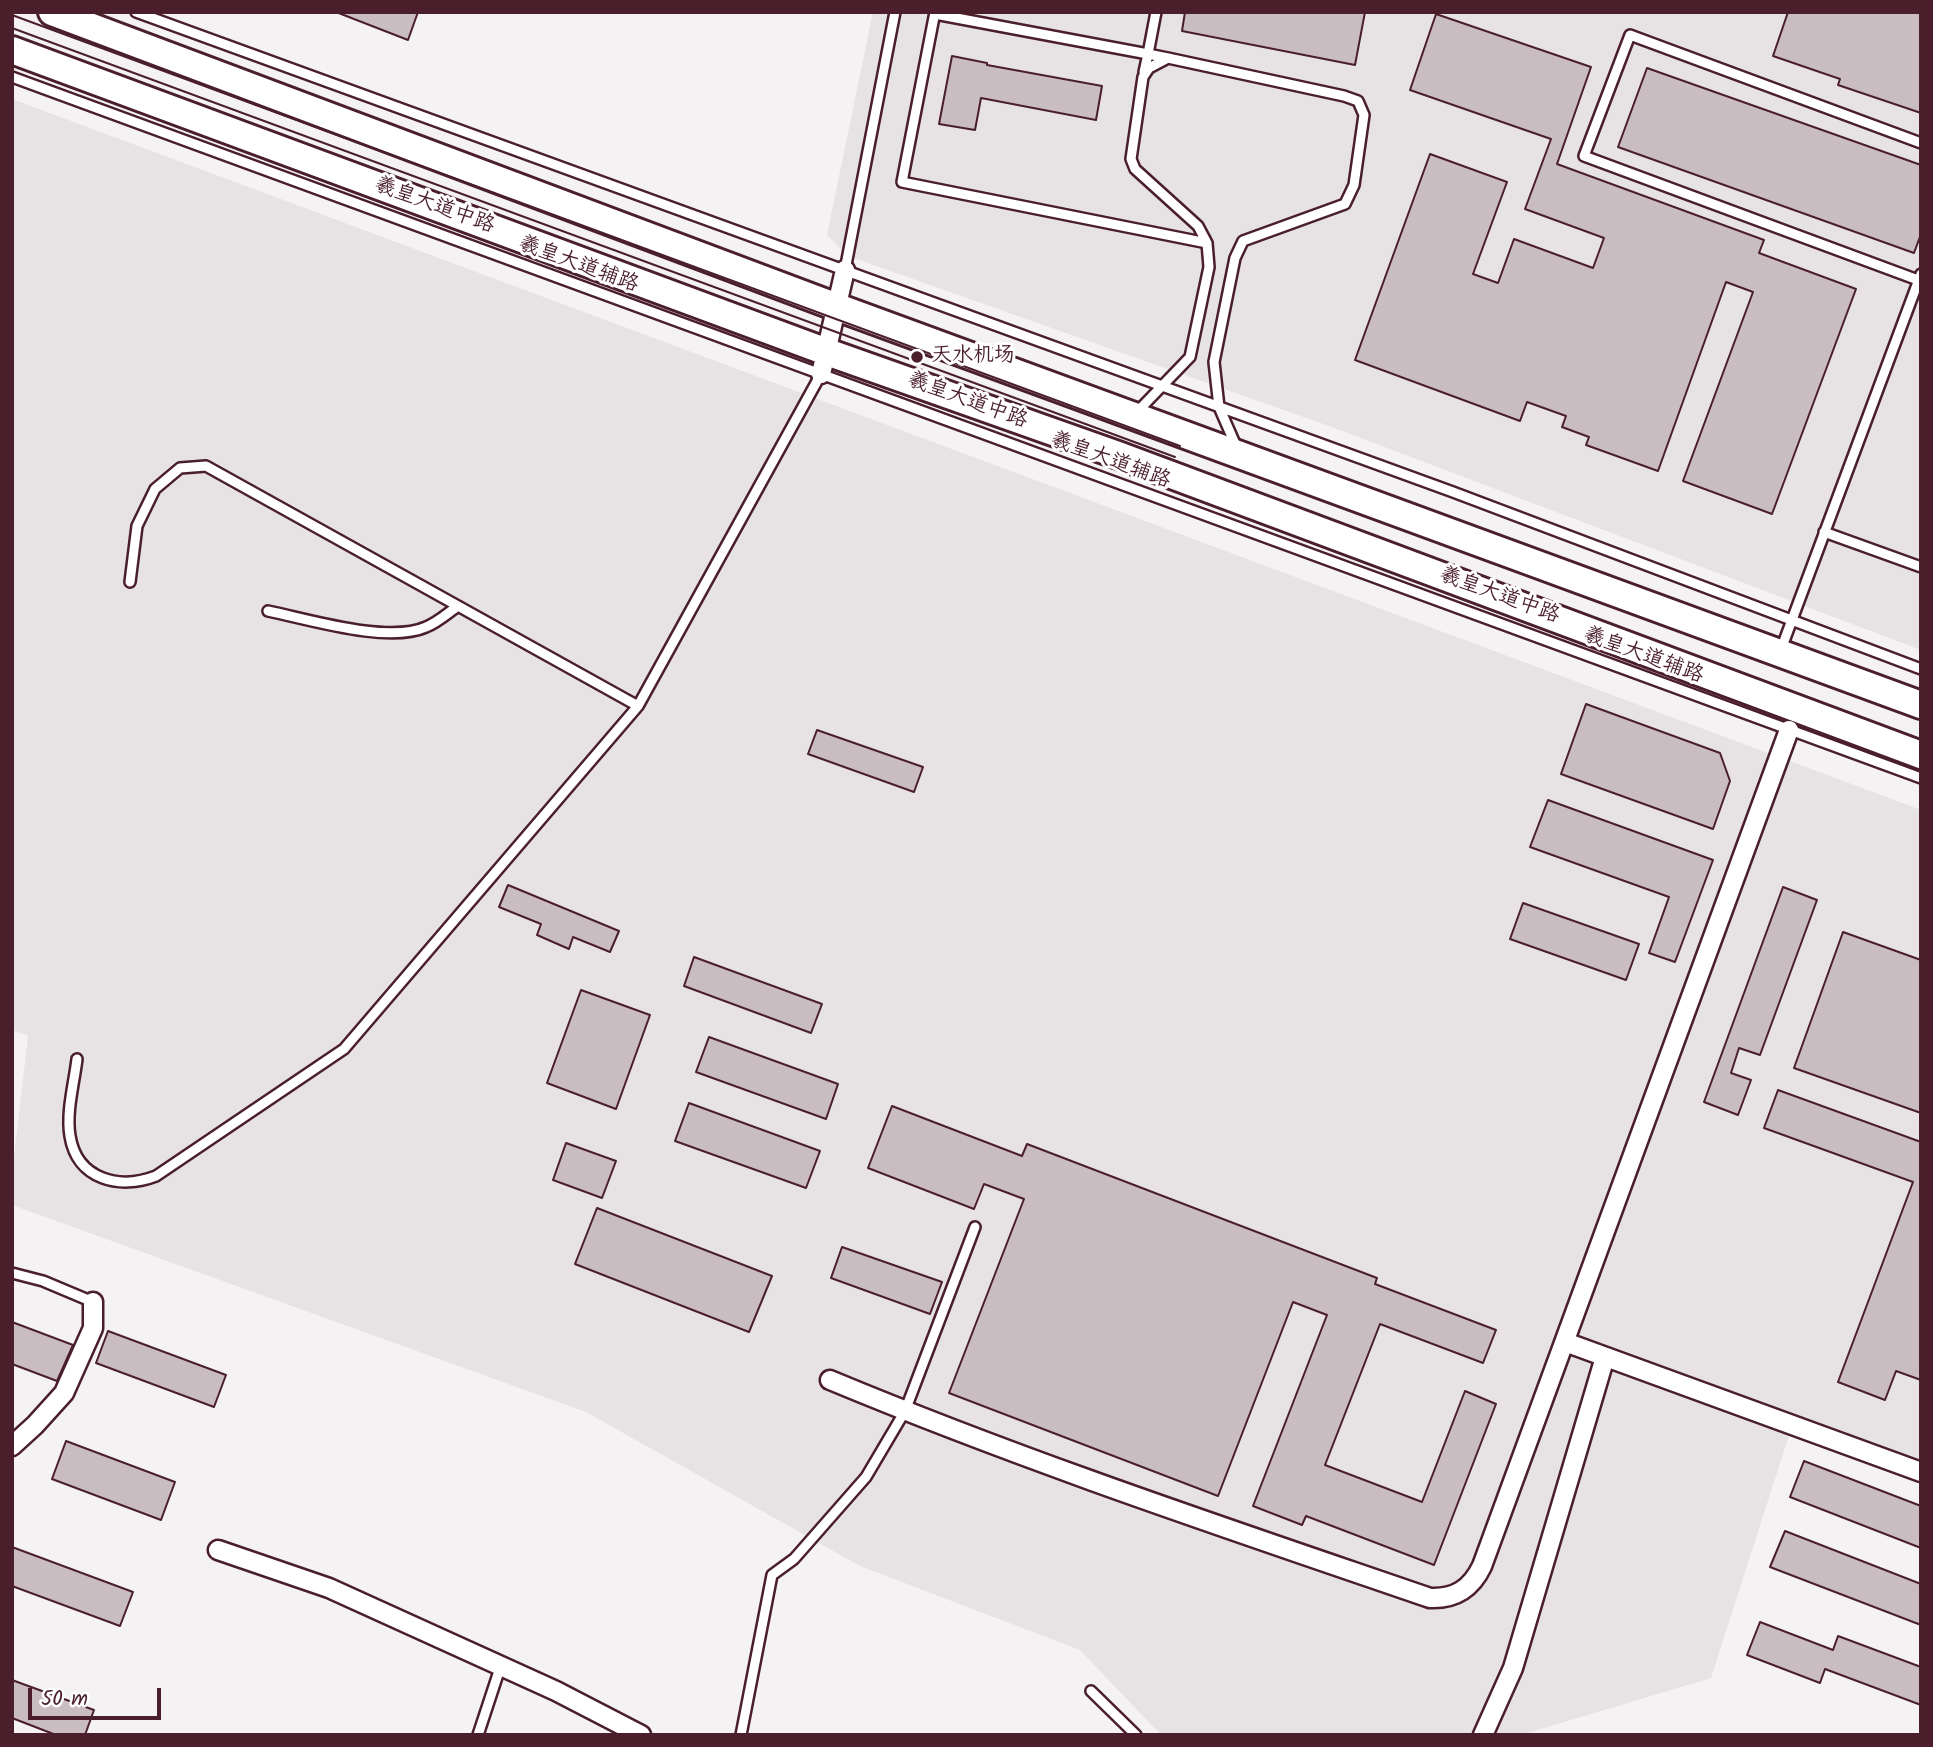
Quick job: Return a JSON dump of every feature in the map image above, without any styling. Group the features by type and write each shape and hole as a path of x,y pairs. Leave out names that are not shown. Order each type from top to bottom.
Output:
{"main road":[{"name":"羲皇大道中路","path":"52,12 836,307 1921,705"},
{"name":"羲皇大道中路","path":"12,50 824,363 1118,455 1921,755"}],"street":[{"path":"824,363 845,270"},
{"path":"830,1380 905,1411 1205,1521 1430,1598 1443,1598 1468,1588 1477,1578 1482,1566 1789,730"},
{"path":"12,1446 64,1393 93,1328 93,1301"},
{"path":"1565,1342 1921,1472"},
{"path":"1483,1735 1513,1668 1605,1357"},
{"path":"218,1550 330,1588 500,1665 641,1735"}],"lane":[{"path":"136,12 1164,386 1921,669"},
{"path":"845,270 895,12"},
{"path":"1133,416 1190,357 1209,267 1207,243 1198,226 1135,169 1131,159 1156,12"},
{"path":"1207,243 902,182 935,13 1168,58 1358,101 1364,115 1354,185 1345,204 1243,241 1235,258 1214,362 1219,407 1239,454"},
{"path":"1779,653 1920,277 1584,156 1630,35 1921,143"},
{"path":"1143,77 1149,68 1168,58"},
{"name":"羲皇大道辅路","path":"12,77 824,363 1921,778"},
{"path":"77,1059 69,1121 70,1138 77,1155 88,1169 103,1179 121,1184 139,1183 156,1176 344,1049 638,706 824,363"},
{"path":"130,582 137,526 155,489 180,468 206,466 638,706"},
{"path":"1824,532 1921,567"},
{"path":"268,611 365,631 392,633 425,628 458,606"},
{"path":"741,1735 772,1575 794,1559 866,1477 905,1411 975,1227"},
{"path":"12,1273 43,1281 93,1301"},
{"path":"478,1735 500,1665"},
{"path":"1091,1691 1136,1735"}],"shaded area":[{"path":"873,12 1921,12 1921,650 1329,426 848,256 827,235"},
{"path":"12,99 1921,810 1921,1471 1792,1426 1711,1678 1521,1735 1161,1735 1080,1650 860,1566 586,1412 12,1205 12,1175 28,1036 12,1030"}],"building":[{"path":"336,12 418,12 408,40"},
{"path":"1185,12 1365,12 1355,65 1182,31"},
{"path":"1788,12 1921,12 1921,113 1838,85 1840,79 1773,56"},
{"path":"1436,14 1591,67 1557,164 1764,240 1759,253 1856,289 1772,514 1683,481 1753,292 1726,282 1658,471 1586,445 1589,437 1562,427 1566,416 1527,402 1520,421 1355,360 1430,154 1507,182 1473,274 1498,283 1514,239 1593,268 1604,238 1525,209 1551,139 1410,90"},
{"path":"952,56 1102,86 1096,120 981,98 975,130 939,124"},
{"path":"1647,68 1921,165 1921,234 1914,253 1618,147"},
{"path":"1586,704 1720,753 1730,781 1713,829 1561,774"},
{"path":"817,730 923,767 914,792 808,754"},
{"path":"1548,800 1713,860 1675,962 1649,953 1669,897 1530,847"},
{"path":"508,885 619,931 610,952 573,937 569,949 537,935 541,924 499,907"},
{"path":"1783,887 1817,900 1760,1055 1739,1048 1731,1073 1751,1080 1738,1115 1704,1102"},
{"path":"1523,903 1639,944 1626,980 1510,939"},
{"path":"1843,932 1921,960 1921,1113 1794,1068"},
{"path":"694,957 822,1004 811,1033 684,986"},
{"path":"581,990 650,1015 616,1109 547,1083"},
{"path":"709,1037 838,1084 826,1119 696,1072"},
{"path":"1778,1090 1921,1142 1921,1380 1896,1371 1885,1400 1838,1382 1913,1182 1764,1128"},
{"path":"689,1103 820,1151 806,1188 675,1141"},
{"path":"892,1106 1022,1156 1027,1144 1377,1278 1375,1284 1496,1330 1483,1363 1380,1324 1325,1465 1422,1502 1465,1391 1496,1404 1434,1565 1306,1516 1302,1525 1253,1506 1327,1315 1293,1302 1218,1496 949,1393 1024,1199 984,1184 974,1209 868,1168"},
{"path":"566,1143 616,1161 602,1198 553,1180"},
{"path":"597,1208 772,1276 749,1332 575,1264"},
{"path":"842,1247 942,1282 930,1314 831,1278"},
{"path":"12,1322 73,1345 57,1381 12,1364"},
{"path":"108,1331 226,1375 214,1407 96,1363"},
{"path":"66,1441 175,1482 161,1520 52,1479"},
{"path":"1804,1461 1921,1506 1921,1548 1790,1497"},
{"path":"1785,1531 1921,1584 1921,1625 1770,1567"},
{"path":"12,1547 133,1592 120,1626 12,1586"},
{"path":"1760,1622 1833,1650 1838,1636 1921,1667 1921,1705 1825,1669 1820,1683 1747,1655"},
{"path":"12,1680 94,1710 85,1735 56,1735 12,1718"}],"tram line":[{"path":"12,15 1180,446"},
{"path":"12,28 1175,457"}],"place":[{"name":"天水机场","path":"917,357"}]}
